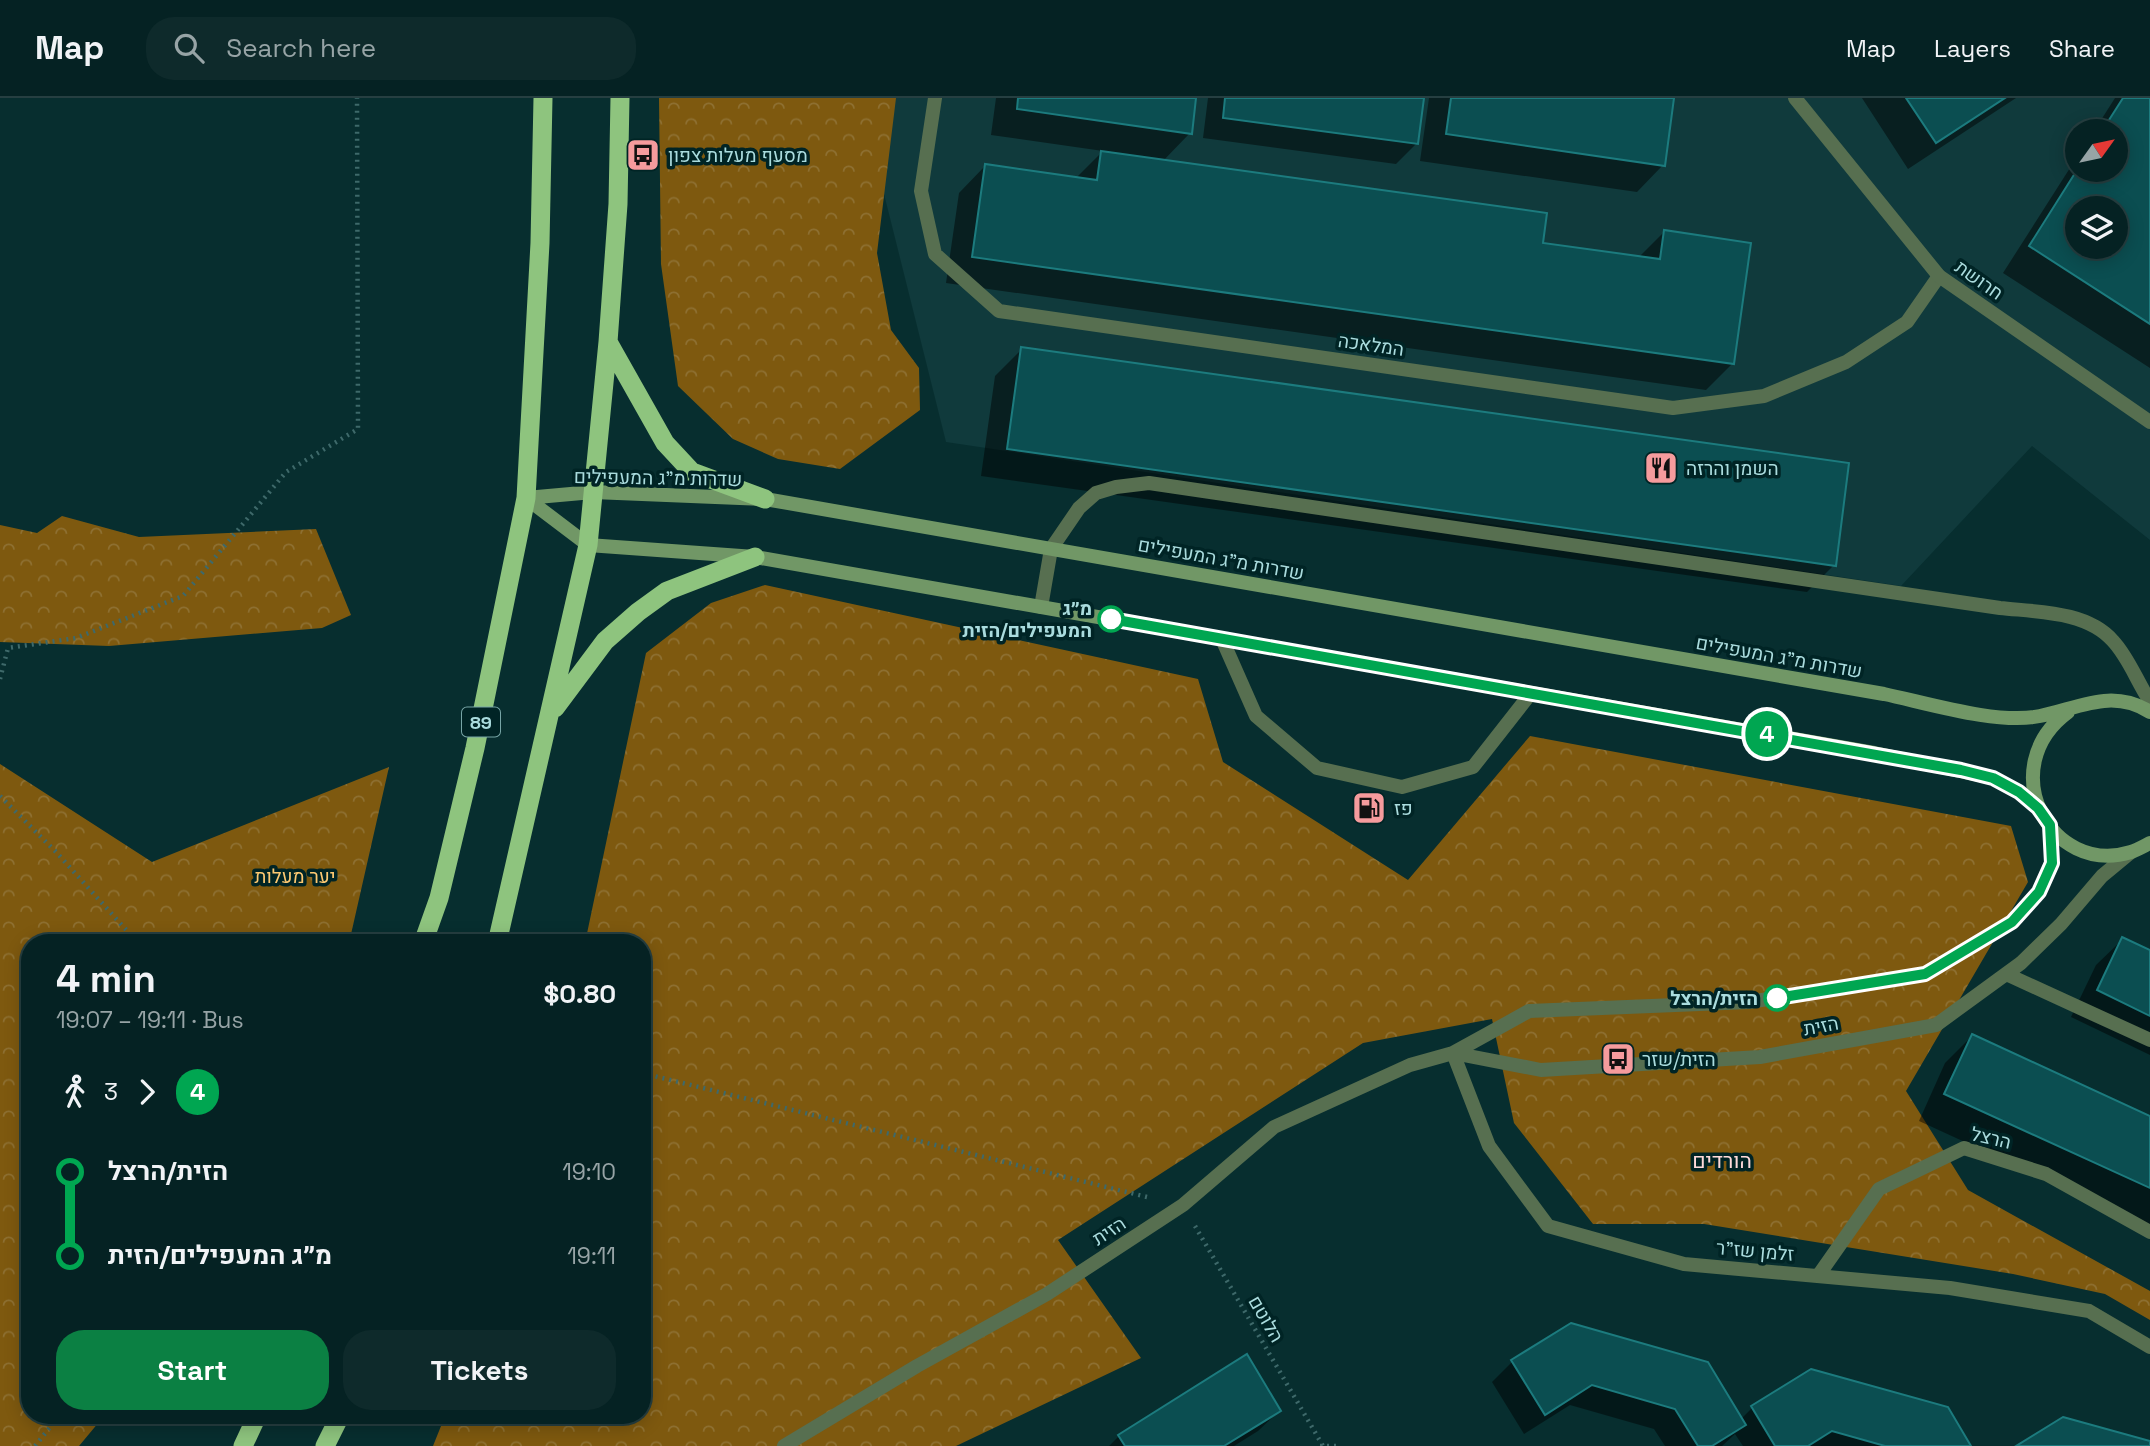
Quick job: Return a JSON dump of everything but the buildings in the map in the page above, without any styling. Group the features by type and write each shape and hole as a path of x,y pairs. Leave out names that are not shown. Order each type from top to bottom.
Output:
{"highway":[{"name":"89","path":"427,934 439,898 475,748 526,498 540,243 543,98"},
{"path":"499,934 588,545 608,342 618,204 620,98"},
{"path":"608,342 665,443 692,472 765,499"},
{"path":"549,717 605,640 638,612 667,591 755,557"},
{"path":"243,1446 253,1424"},
{"path":"325,1446 336,1424"}],"main road":[{"name":"שדרות מ\"ג המעפילים","path":"526,498 593,492 765,499 2010,718 2038,717 2101,700 2138,705 2150,712"},
{"path":"526,498 588,545 755,557 1961,770 1993,778 2019,792 2038,808 2059,837 2083,851 2110,855 2131,852 2150,843"},
{"path":"2038,808 2031,782 2034,755 2053,723 2074,707"}],"street":[{"name":"המלאכה","path":"935,98 921,191 935,254 999,311 1673,408 1764,396 1846,362 1907,322 1939,276"},
{"name":"חרושת","path":"1795,98 1939,276 2150,422"},
{"path":"1041,607 1051,549 1079,508 1096,494 1116,487 1149,483 2000,608 2046,612 2088,622 2113,639 2150,701"},
{"path":"1222,639 1256,716 1317,768 1402,787 1473,767 1531,693"},
{"name":"הזית","path":"784,1446 917,1366 1047,1294 1183,1205 1273,1127 1410,1065 1453,1053 1530,1011 1749,1002 1925,974 2012,922 2039,892 2052,863 2050,825"},
{"name":"הזית","path":"1453,1053 1541,1070 1759,1057 1936,1025 2021,963 2061,924 2102,876 2131,852"},
{"path":"2006,974 2150,1040"},
{"name":"זלמן שז\"ר","path":"1453,1053 1489,1146 1548,1226 1684,1264 1950,1288 2089,1311 2150,1347"},
{"name":"הרצל","path":"1818,1276 1879,1189 1964,1148 2046,1174 2150,1232"}],"path":[{"path":"0,679 8,648 76,638 183,596 286,472 358,429 357,98"},
{"path":"0,796 56,852 130,934"},
{"path":"651,1075 1183,1205"},
{"name":"הלוטם","path":"1183,1205 1322,1445"},
{"path":"35,1446 53,1424"},
{"path":"1322,1445 1340,1446"}],"shaded area":[{"path":"860,98 2150,98 2150,540 2032,446 1901,586 946,442"}],"green space":[{"path":"659,98 896,98 877,253 891,330 919,368 920,410 840,469 778,459 733,439 678,386 661,264"},
{"path":"62,516 139,537 316,529 351,615 322,628 109,646 0,642 0,525 37,533"},
{"path":"765,585 1198,679 1223,762 1408,880 1530,736 2011,826 2028,882 1906,1091 1968,1190 2150,1291 2150,1320 2105,1294 2013,1274 1704,1224 1593,1224 1514,1123 1492,1019 1363,1043 1058,1240 1141,1358 956,1446 433,1446 442,1424 651,1424 651,934 587,934 646,653 711,603"},
{"name":"יער מעלות","path":"0,764 152,862 389,767 351,934 21,934 21,1424 97,1424 79,1446 0,1446"}],"bus line":[{"name":"4","path":"1111,619 1961,770 1993,778 2019,792 2038,808 2050,825 2052,863 2039,892 2012,922 1925,974 1777,998"}],"place":[{"name":"מסעף מעלות צפון","path":"643,155"},
{"name":"השמן והרזה","path":"1661,468"},
{"name":"מ״ג המעפילים/הזית","path":"1111,619"},
{"name":"פז","path":"1369,808"},
{"name":"הזית/הרצל","path":"1777,998"},
{"name":"הזית/שזר","path":"1618,1059"}],"district":[{"name":"הורדים","path":"1722,1160"}]}
